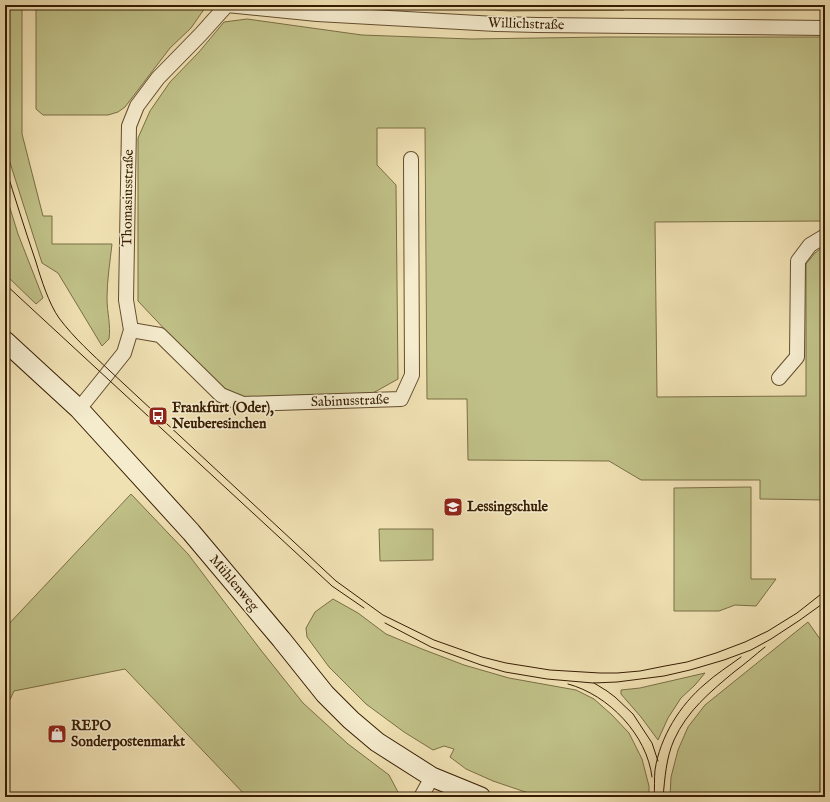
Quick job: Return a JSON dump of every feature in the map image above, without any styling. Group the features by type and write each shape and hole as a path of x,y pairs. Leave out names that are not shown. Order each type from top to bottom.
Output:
{"street":[{"name":"Willichstraße","path":"227,5 325,14 516,25 825,28"},
{"name":"Thomasiusstraße","path":"79,409 124,353 131,330 126,300 129,126 137,106 158,78 227,5"},
{"name":"Sabinusstraße","path":"131,330 160,335 221,395 243,404 401,399 412,375 410,159"},
{"path":"779,378 797,357 798,261 810,245 825,236"},
{"name":"Mühlenweg","path":"5,341 79,409 192,532 325,694 351,720 377,742 432,777 481,797"},
{"path":"421,797 432,777"}],"green space":[{"path":"5,5 22,5 22,134 43,216 52,216 52,244 112,244 107,291 110,329 109,339 102,346 58,273 42,263 5,147"},
{"path":"36,5 207,5 191,28 170,48 125,107 118,112 108,115 43,115 36,109"},
{"path":"413,5 624,5 624,10 509,11"},
{"path":"636,5 825,5 825,7 636,7"},
{"path":"247,19 362,35 471,39 607,37 825,37 825,221 655,222 657,397 806,396 806,264 815,253 825,245 825,500 760,499 760,480 641,480 609,461 468,460 467,399 427,399 425,128 377,128 377,165 396,185 398,379 373,393 244,397 227,390 202,369 138,301 138,138 150,111 170,82 199,52 224,22"},
{"path":"5,192 18,234 43,298 36,304 5,273"},
{"path":"751,487 751,579 776,579 756,606 735,605 719,611 674,611 674,488"},
{"path":"131,494 188,554 303,703 348,744 389,775 399,794 398,797 247,797 125,669 14,691 5,710 5,628"},
{"path":"379,529 433,529 433,560 380,561"},
{"path":"333,599 358,613 386,634 422,649 464,665 509,678 576,690 594,699 629,733 642,759 649,786 649,797 540,797 493,781 466,769 450,757 454,749 444,746 433,750 404,732 366,704 329,667 307,637 306,628 315,612"},
{"path":"808,622 825,646 825,797 670,797 671,777 678,750 688,727 705,705"},
{"path":"705,673 681,698 668,718 658,740 621,694 621,690 640,688"}],"tram line":[{"path":"5,166 46,291 59,318 77,339 97,358 336,581 383,615 434,640 482,657 506,663 550,670 617,673 640,671 687,662 745,642 768,631 797,613 825,591"},
{"path":"5,284 332,586 364,608"},
{"path":"385,623 431,647 505,672 547,679 593,683 617,682 664,676 690,670 751,650 771,639 825,602"},
{"path":"663,797 669,754 674,740 685,720 708,695 765,647"},
{"path":"654,797 655,770 661,746 672,722 696,692 741,657"},
{"path":"594,683 615,697 633,714 652,743 658,761"},
{"path":"568,684 583,689 598,697 624,719 643,746 649,761 652,777"}],"place":[{"name":"Frankfurt (Oder), Neuberesinchen","path":"158,416"},
{"name":"Lessingschule","path":"453,507"},
{"name":"REPO Sonderpostenmarkt","path":"57,734"}]}
